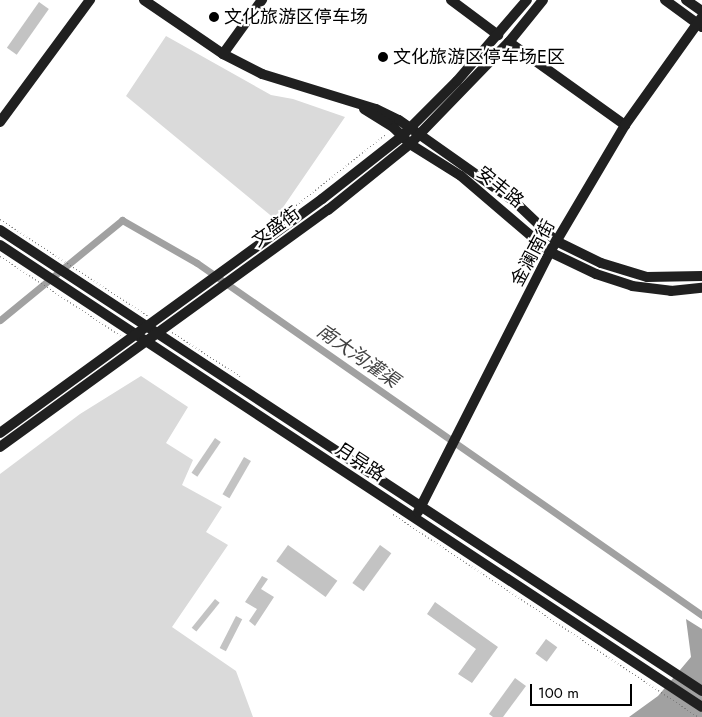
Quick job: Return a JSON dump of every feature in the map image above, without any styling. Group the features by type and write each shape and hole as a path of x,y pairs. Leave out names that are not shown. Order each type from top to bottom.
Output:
{"main road":[{"path":"0,122 90,0"},
{"name":"安丰路","path":"144,0 223,54 262,74 376,109 414,132 514,201 556,241 601,263 635,274 671,278 702,276"},
{"path":"223,54 262,0"},
{"path":"451,0 498,35"},
{"name":"文盛街","path":"0,448 157,332 328,210 410,144 414,132 527,0"},
{"name":"文盛街","path":"0,433 248,253 401,137 414,132 509,42 543,0"},
{"path":"665,0 700,23"},
{"path":"686,0 702,12"},
{"name":"金澜南街","path":"415,517 556,241 625,125 700,23"},
{"path":"509,42 625,125"},
{"name":"安丰路","path":"315,89 355,104 394,128 410,144 462,176 550,252 596,274 632,286 671,291 702,288"},
{"name":"月异路","path":"0,230 40,251 98,289 147,327 702,692"},
{"name":"月异路","path":"0,245 22,265 132,338 146,341 415,517 620,658 702,707"}],"path":[{"path":"0,219 40,251 98,289"},
{"path":"0,256 22,265 132,338"},
{"path":"388,512 620,658 698,717"}],"shaded area":[{"path":"166,36 271,95 293,99 345,117 275,219 126,96"},
{"path":"141,376 188,407 166,443 193,460 182,485 222,507 206,532 228,545 172,627 236,671 253,717 0,717 0,474 80,414"},
{"path":"686,619 702,629 702,717 629,717 658,696 691,657"}],"building":[{"path":"39,2 49,9 17,55 7,48"},
{"path":"215,438 221,442 197,477 192,473"},
{"path":"244,457 251,461 229,498 222,494"},
{"path":"288,545 337,581 326,597 276,561"},
{"path":"380,545 391,553 364,591 352,583"},
{"path":"262,576 268,579 261,589 274,597 255,626 249,621 257,609 245,602"},
{"path":"215,599 220,603 196,632 192,628"},
{"path":"435,602 498,647 472,683 458,674 476,649 427,614"},
{"path":"236,616 242,619 226,651 220,648"},
{"path":"546,639 557,647 547,662 535,654"},
{"path":"515,678 526,686 503,717 493,717 489,714"}],"waterway":[{"name":"南大沟灌渠","path":"0,320 122,220 197,263 702,615"}],"place":[{"name":"文化旅游区停车场","path":"214,17"},
{"name":"文化旅游区停车场E区","path":"383,57"}]}
